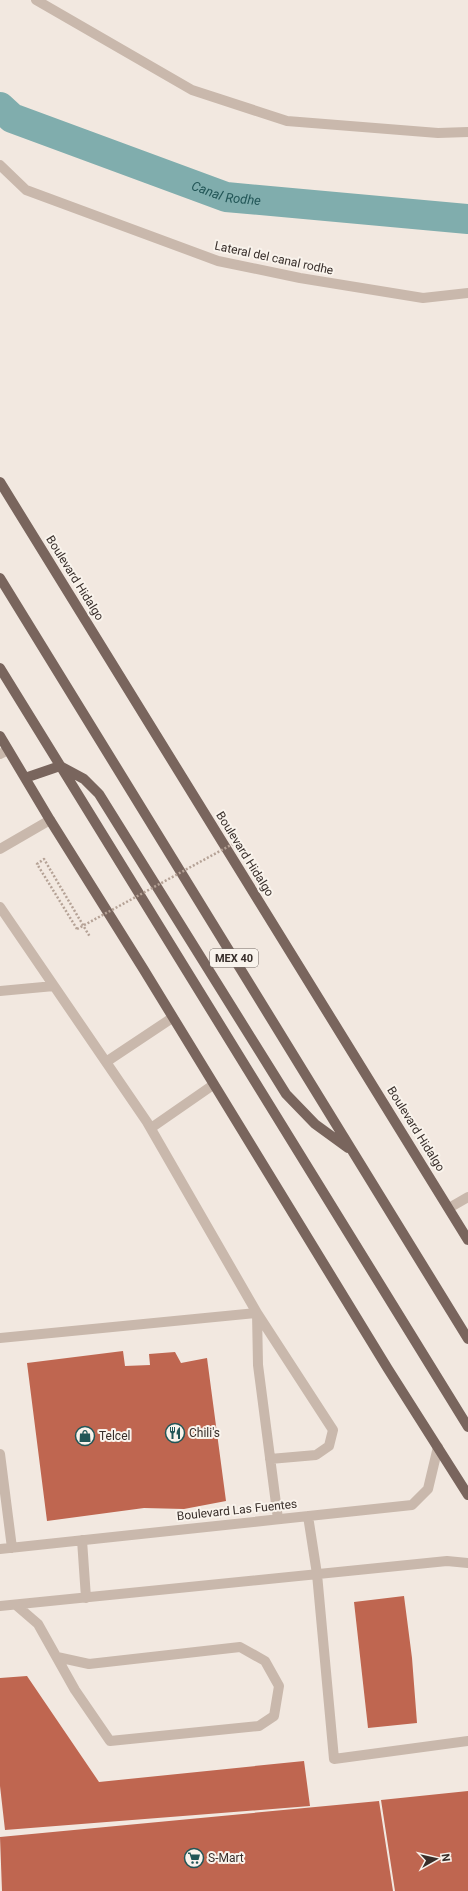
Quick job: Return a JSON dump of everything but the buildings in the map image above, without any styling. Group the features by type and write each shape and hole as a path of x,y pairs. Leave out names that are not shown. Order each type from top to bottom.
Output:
{"main road":[{"name":"Boulevard Hidalgo","path":"0,482 468,1240"},
{"name":"MEX 40","path":"0,578 468,1339"},
{"path":"0,668 468,1427"},
{"path":"0,736 4,752 25,778 388,1369 468,1495"},
{"path":"25,778 60,766 84,780 99,794 286,1094 315,1124 352,1150"}],"street":[{"path":"36,0 192,90 287,121 438,133 468,132"},
{"name":"Lateral del canal rodhe","path":"0,165 26,190 218,261 300,278 423,298 468,293"},
{"path":"0,849 50,820"},
{"path":"2,912 151,1128 257,1313 333,1430 329,1446 316,1455 270,1459"},
{"path":"0,991 54,986"},
{"path":"106,1062 172,1018"},
{"path":"151,1128 214,1085"},
{"path":"449,1208 468,1197"},
{"path":"0,1338 257,1313"},
{"path":"257,1313 258,1365 278,1519"},
{"name":"Boulevard Las Fuentes","path":"0,1549 412,1505 428,1489 438,1447"},
{"path":"0,1454 12,1548"},
{"path":"308,1516 317,1574 334,1759 468,1741"},
{"path":"82,1540 86,1598"},
{"path":"0,1606 446,1561 468,1563"},
{"path":"16,1605 38,1624 75,1690 110,1741 259,1726 274,1716 279,1686 266,1661 240,1647 89,1664 57,1657"}],"path":[{"path":"90,936 84,926 44,859 37,864 77,929 84,926 242,839"}],"waterway":[{"name":"Canal Rodhe","path":"0,107 12,118 226,197 468,219"}],"place":[{"name":"Chili's","path":"175,1433"},
{"name":"Telcel","path":"85,1436"},
{"name":"S-Mart","path":"194,1858"}]}
